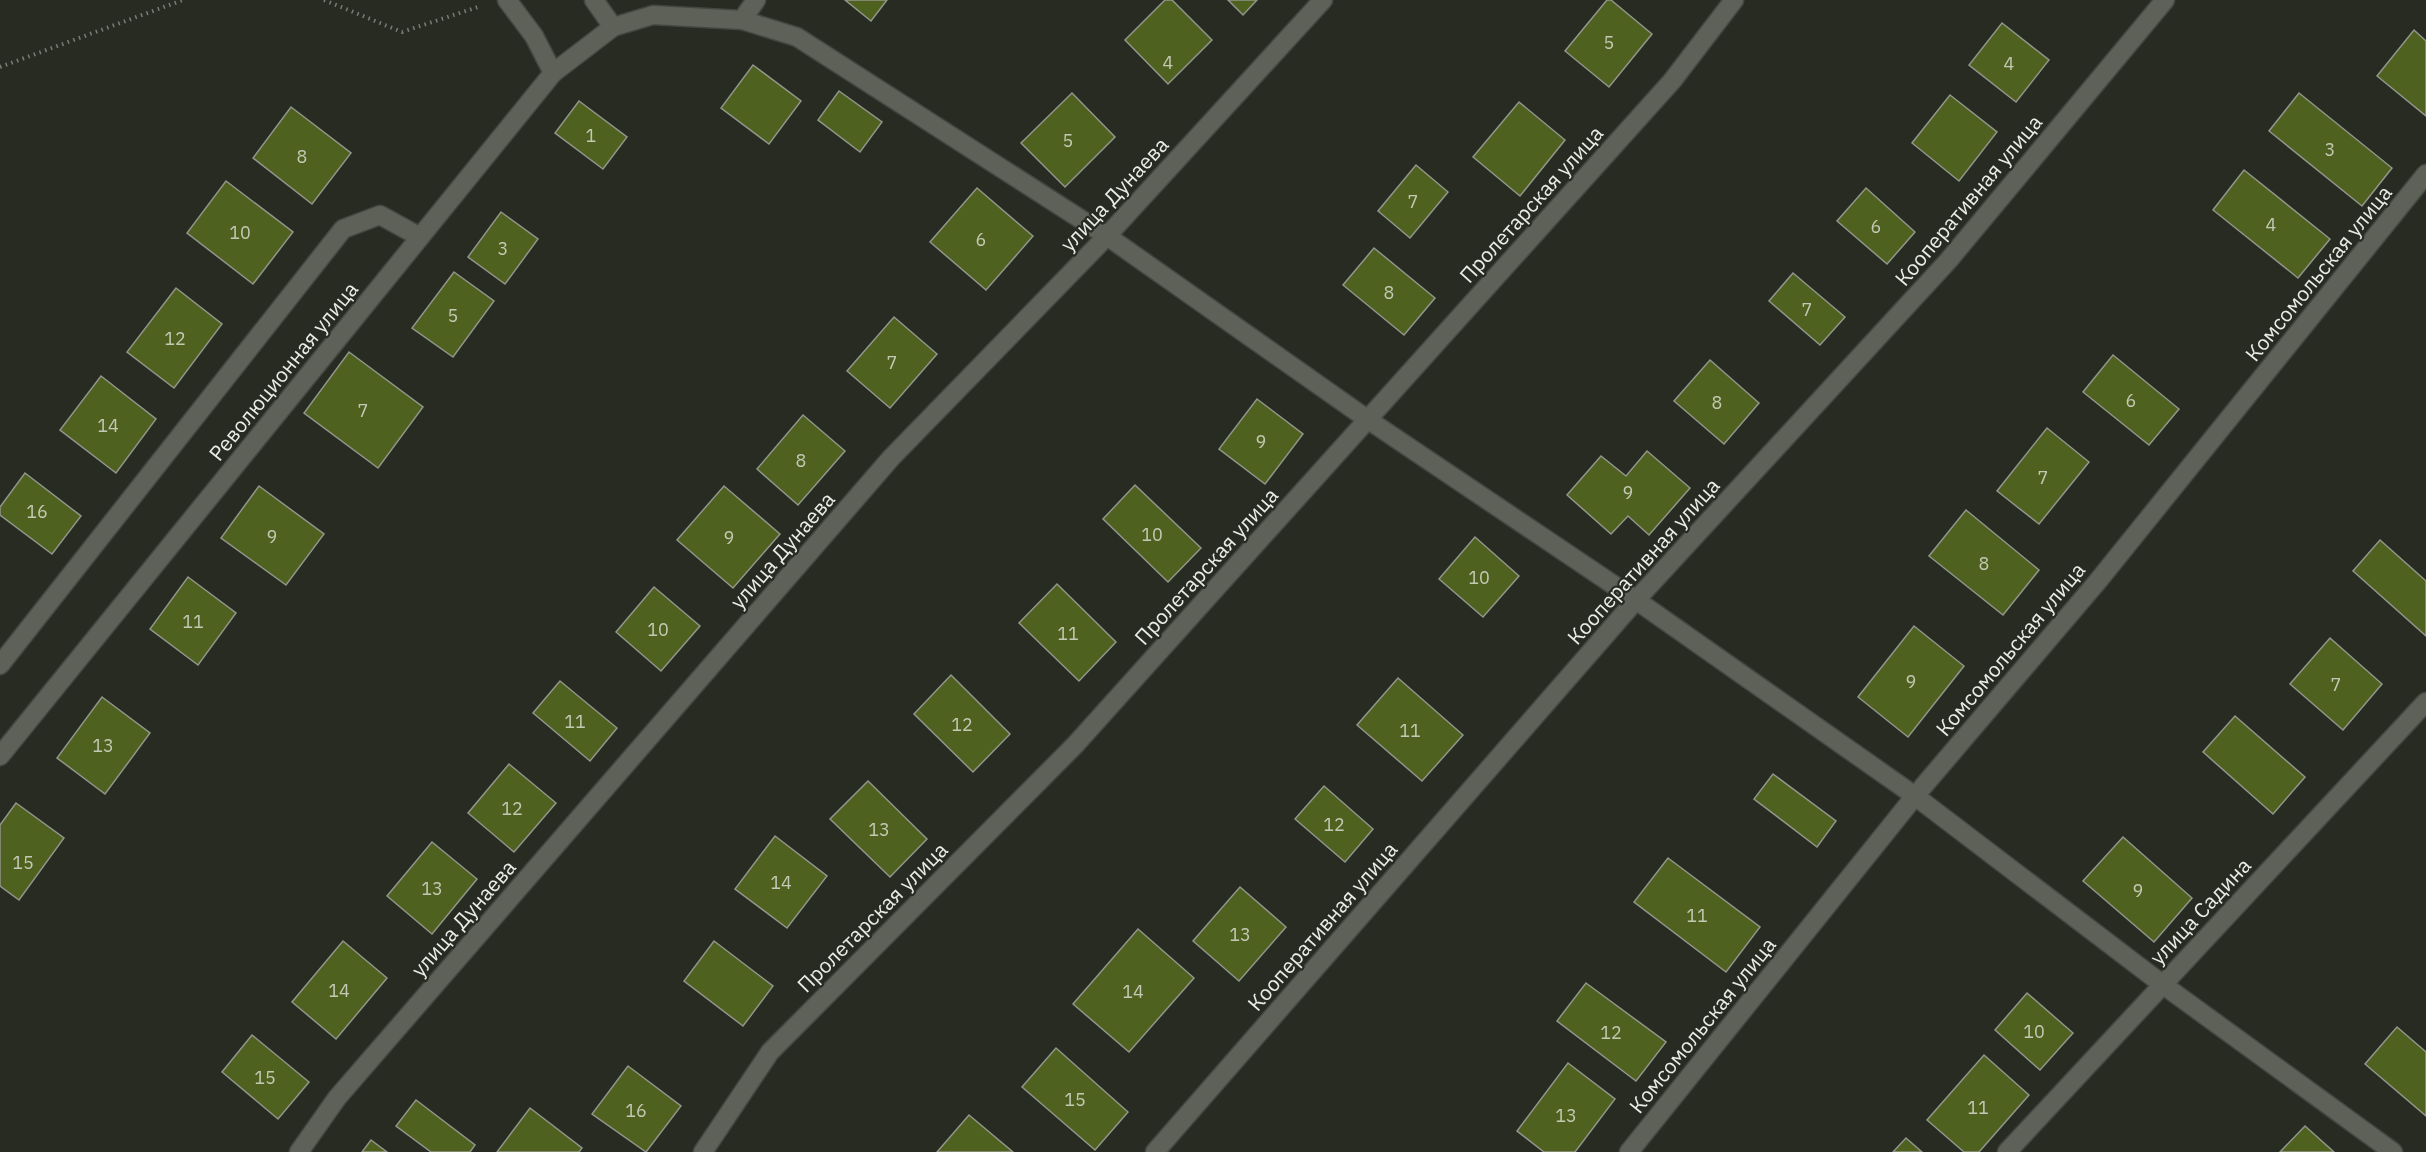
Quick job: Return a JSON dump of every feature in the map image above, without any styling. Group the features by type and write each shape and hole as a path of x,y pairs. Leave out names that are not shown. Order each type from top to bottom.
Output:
{"street":[{"path":"507,0 534,36 552,73"},
{"path":"594,0 613,27 653,15 742,20 796,38 1107,236 1367,419 1636,600 1915,796 2162,984 2393,1152"},
{"path":"742,20 756,0"},
{"name":"улица Дунаева","path":"299,1152 337,1098 891,458 1107,236 1323,0"},
{"name":"Пролетарская улица","path":"703,1152 770,1052 1075,745 1672,81 1734,0"},
{"name":"Кооперативная улица","path":"1155,1152 1636,600 1948,261 2165,0"},
{"name":"Революционная улица","path":"0,756 552,73 613,27"},
{"name":"Комсомольская улица","path":"1629,1152 1915,796 2098,581 2426,174"},
{"path":"0,665 343,229 380,215 420,237"},
{"name":"улица Садина","path":"2007,1152 2426,702"}],"path":[{"path":"0,67 183,0"},
{"path":"324,0 402,32 488,4"}],"building":[{"path":"845,0 887,0 871,21"},
{"path":"1165,0 1172,0 1212,40 1168,84 1125,40"},
{"path":"1228,0 1257,0 1243,15"},
{"path":"1607,0 1611,0 1652,34 1609,87 1565,51"},
{"path":"2002,23 2049,60 2016,102 1969,65"},
{"path":"2414,30 2426,41 2426,116 2377,76"},
{"path":"753,65 801,101 769,144 721,108"},
{"path":"839,91 882,122 860,152 818,120"},
{"path":"1072,93 1115,137 1065,187 1021,143"},
{"path":"2299,93 2392,168 2362,206 2269,131"},
{"path":"1950,95 1997,132 1959,181 1912,143"},
{"path":"579,101 627,137 603,169 555,133"},
{"path":"1519,102 1565,140 1520,196 1473,157"},
{"path":"291,107 351,153 312,204 253,158"},
{"path":"1416,165 1448,192 1410,238 1378,211"},
{"path":"2244,170 2330,239 2298,278 2213,210"},
{"path":"226,181 293,232 253,284 187,233"},
{"path":"977,188 1033,236 986,290 930,242"},
{"path":"1866,188 1915,232 1887,264 1837,221"},
{"path":"501,212 538,239 505,284 468,257"},
{"path":"1374,248 1435,298 1404,335 1343,285"},
{"path":"454,272 494,301 453,357 412,328"},
{"path":"1793,273 1845,317 1820,345 1769,301"},
{"path":"176,288 222,324 174,388 127,352"},
{"path":"894,317 937,354 890,408 847,371"},
{"path":"349,352 423,407 378,468 304,413"},
{"path":"2113,355 2179,409 2149,445 2083,392"},
{"path":"1710,360 1759,403 1724,444 1674,401"},
{"path":"101,376 156,419 116,473 60,430"},
{"path":"1257,399 1303,434 1265,484 1219,449"},
{"path":"803,415 845,451 798,505 757,469"},
{"path":"2047,428 2089,462 2039,524 1997,491"},
{"path":"1647,451 1690,488 1649,535 1628,516 1611,534 1567,495 1601,456 1626,476"},
{"path":"25,473 81,516 52,554 0,515 0,507"},
{"path":"1135,485 1201,548 1168,582 1103,519"},
{"path":"259,486 324,534 286,585 221,538"},
{"path":"724,486 780,534 733,588 677,540"},
{"path":"1966,510 2039,570 2003,615 1929,556"},
{"path":"1475,537 1519,576 1483,617 1439,579"},
{"path":"2380,540 2426,581 2426,636 2353,571"},
{"path":"188,577 236,613 198,665 150,629"},
{"path":"1057,584 1116,642 1079,681 1019,623"},
{"path":"654,587 700,626 661,671 616,632"},
{"path":"1914,626 1964,666 1908,737 1858,697"},
{"path":"2330,638 2382,684 2343,730 2290,684"},
{"path":"951,675 1010,734 973,772 914,714"},
{"path":"1398,678 1463,735 1422,781 1357,725"},
{"path":"560,681 617,728 590,761 533,713"},
{"path":"102,697 150,733 105,794 57,758"},
{"path":"2235,716 2305,777 2273,814 2203,752"},
{"path":"509,764 556,803 514,852 468,813"},
{"path":"1773,774 1836,821 1817,847 1754,799"},
{"path":"868,781 927,839 890,877 830,819"},
{"path":"1324,786 1373,829 1345,862 1295,819"},
{"path":"16,803 64,838 19,900 0,886 0,825"},
{"path":"775,836 827,876 787,928 735,889"},
{"path":"2123,837 2192,898 2154,942 2083,881"},
{"path":"432,842 477,879 432,934 387,896"},
{"path":"1668,858 1760,927 1726,972 1634,902"},
{"path":"1240,887 1286,927 1239,981 1193,941"},
{"path":"1138,929 1194,978 1129,1052 1073,1004"},
{"path":"343,941 387,978 336,1039 292,1002"},
{"path":"714,941 773,986 743,1026 684,981"},
{"path":"1586,983 1666,1042 1636,1081 1557,1021"},
{"path":"2027,993 2073,1033 2040,1070 1995,1030"},
{"path":"2397,1027 2426,1052 2426,1116 2365,1064"},
{"path":"252,1035 309,1082 278,1119 222,1072"},
{"path":"1056,1048 1128,1112 1095,1150 1022,1087"},
{"path":"1984,1055 2029,1095 1979,1152 1964,1152 1927,1120"},
{"path":"1568,1063 1615,1099 1575,1152 1544,1152 1517,1131"},
{"path":"628,1066 681,1106 646,1152 592,1114"},
{"path":"416,1100 475,1145 470,1152 431,1152 396,1126"},
{"path":"530,1108 582,1148 579,1152 497,1152"},
{"path":"969,1115 1013,1152 937,1152"},
{"path":"2305,1126 2334,1152 2280,1152"},
{"path":"1906,1138 1922,1152 1893,1152"},
{"path":"371,1140 387,1152 362,1152"}]}
